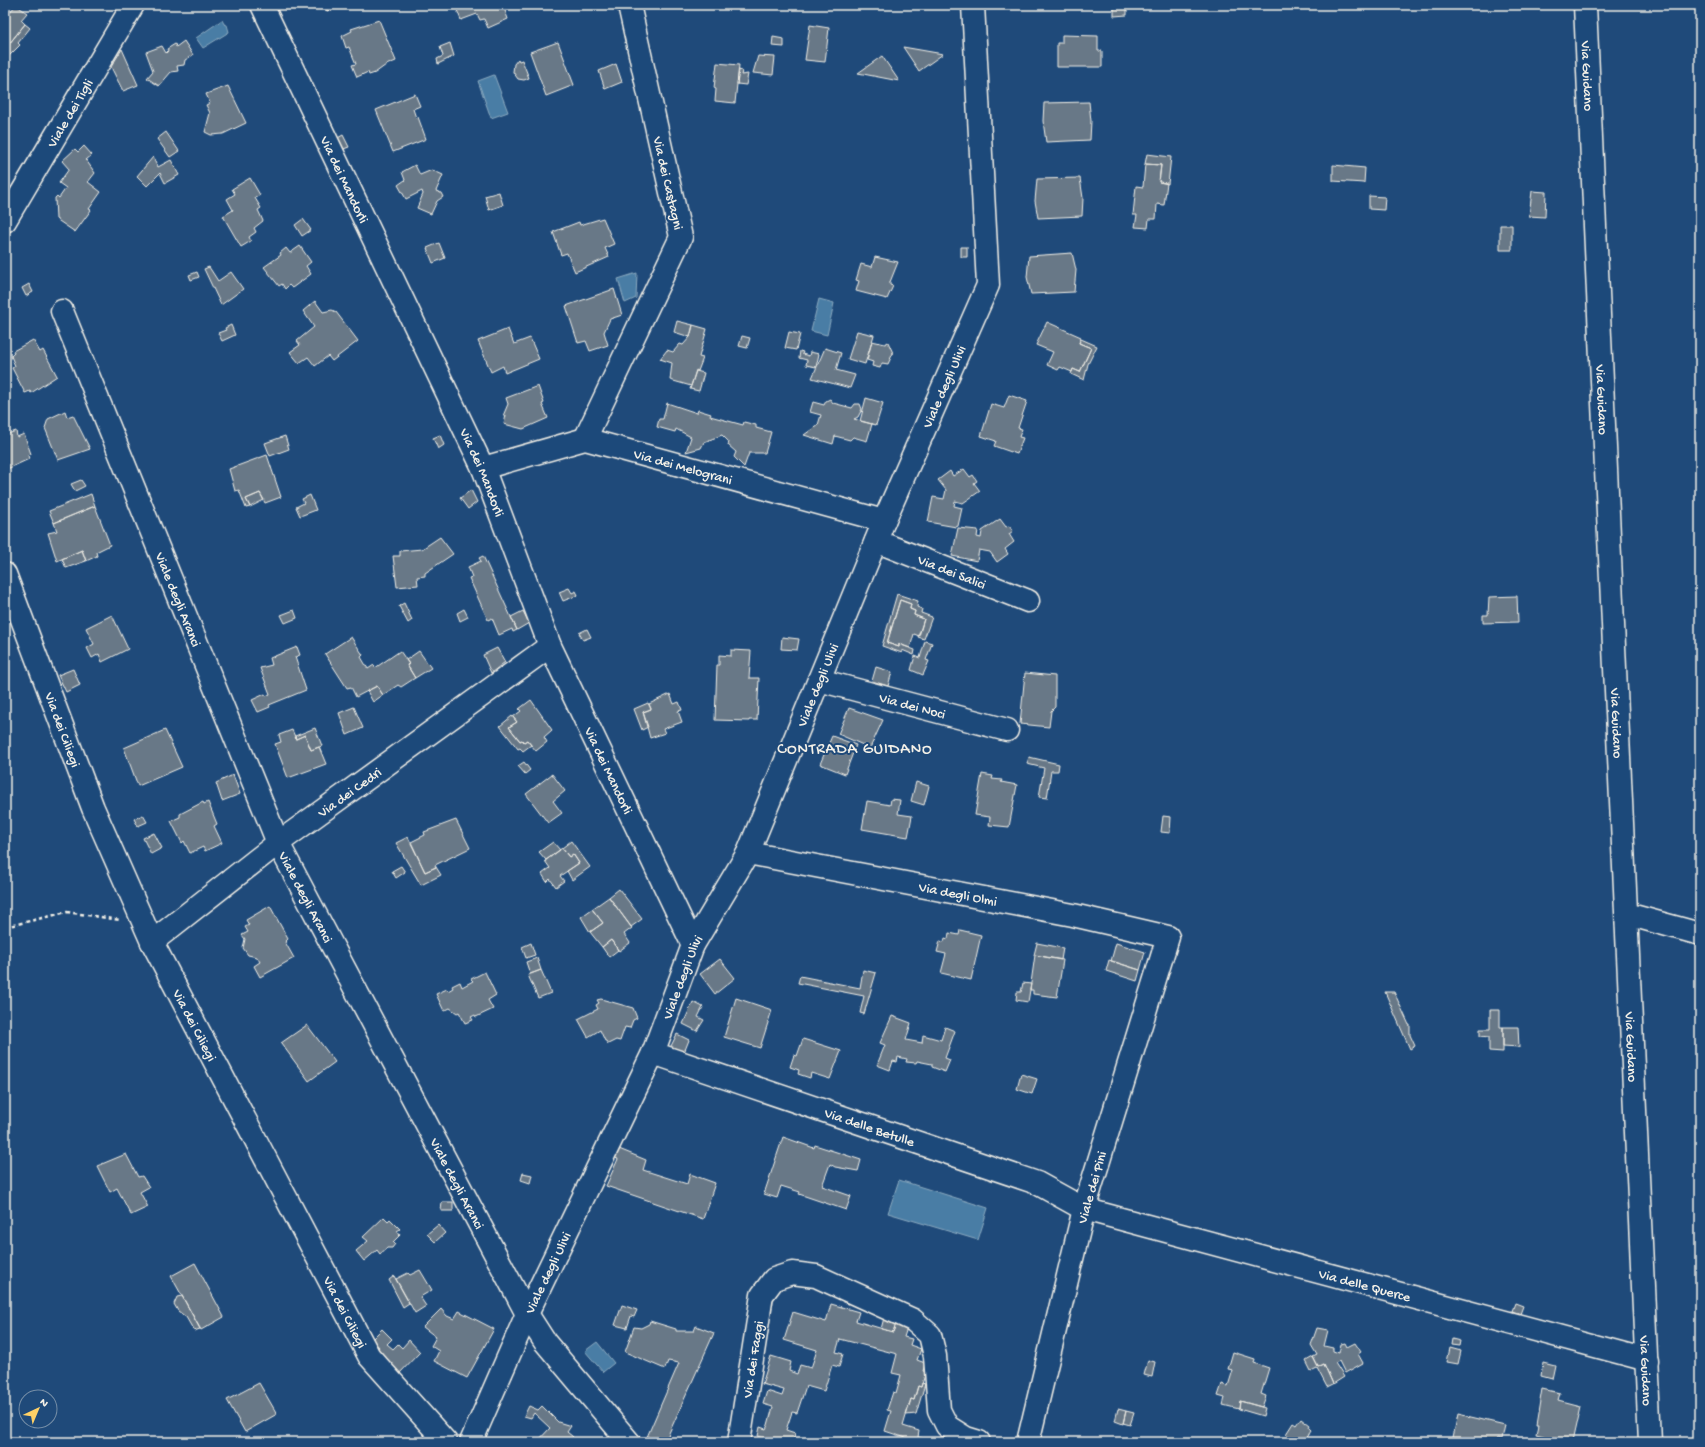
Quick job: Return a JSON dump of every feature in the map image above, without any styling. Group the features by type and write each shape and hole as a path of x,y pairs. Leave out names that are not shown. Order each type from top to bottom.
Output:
{"street":[{"name":"Viale dei Tigli","path":"5,221 133,5"},
{"name":"Via dei Mandorli","path":"262,5 483,468 550,646 693,945"},
{"name":"Via dei Castagni","path":"585,439 681,237 629,5"},
{"name":"Viale degli Ulivi","path":"471,1442 527,1314 652,1053 693,945 748,853 884,521 988,285 973,5"},
{"name":"Via Guidano","path":"1585,5 1650,1442"},
{"name":"Viale degli Aranci","path":"62,311 278,843 527,1314 545,1342 629,1442"},
{"path":"483,468 585,439"},
{"name":"Via dei Melograni","path":"585,439 884,521"},
{"name":"Via dei Salici","path":"876,541 1028,601"},
{"name":"Via dei Ciliegi","path":"5,574 93,808 148,933 369,1356 446,1442"},
{"name":"Via dei Cedri","path":"148,933 278,843 550,646"},
{"name":"Via dei Noci","path":"818,680 1006,730"},
{"name":"Via degli Olmi","path":"748,853 1073,915 1168,936"},
{"path":"1627,914 1700,934"},
{"name":"Viale dei Pini","path":"1028,1442 1084,1209 1168,936"},
{"name":"Via delle Betulle","path":"652,1053 1037,1183 1084,1209"},
{"name":"Via delle Querce","path":"1084,1209 1647,1360"},
{"name":"Via dei Faggi","path":"739,1442 762,1295 774,1279 792,1273 816,1276 913,1320 930,1335 934,1356 939,1410 947,1426 966,1438 979,1442"}],"path":[{"path":"5,927 67,912 148,933"}],"water":[{"path":"222,20 224,24 227,25 229,32 203,48 196,38"},
{"path":"494,75 508,112 491,118 478,81"},
{"path":"637,273 636,298 625,303 618,279"},
{"path":"819,299 834,303 827,335 811,331"},
{"path":"899,1180 988,1208 978,1240 888,1213"},
{"path":"597,1342 614,1363 603,1372 585,1351"}],"building":[{"path":"16,5 27,13 21,20 25,24 5,49 5,10 9,13"},
{"path":"325,5 342,5 327,11"},
{"path":"455,5 503,5 508,19 488,28 484,19 480,20 477,14 461,20"},
{"path":"1114,5 1127,5 1127,15 1114,16"},
{"path":"379,20 396,61 386,65 375,73 369,75 368,72 357,77 352,65 356,64 349,47 346,48 342,36 352,31 351,29"},
{"path":"25,24 30,28 18,43 20,45 5,60 5,49"},
{"path":"810,25 829,28 825,62 805,60"},
{"path":"1062,35 1098,36 1098,51 1102,51 1102,67 1057,67 1057,43 1062,43"},
{"path":"773,37 784,39 784,47 772,46"},
{"path":"184,41 193,55 185,60 184,65 177,66 178,71 171,72 159,86 147,78 153,71 146,52 162,46 166,53 168,51 167,49 175,44 176,47"},
{"path":"558,42 574,85 546,96 530,52"},
{"path":"450,43 454,56 438,64 437,59 443,56 440,47"},
{"path":"903,47 943,54 919,71"},
{"path":"122,49 138,85 123,91 111,67"},
{"path":"758,56 775,57 773,75 753,73"},
{"path":"882,56 899,81 858,73"},
{"path":"518,59 519,61 522,60 529,78 524,80 518,79 513,72 514,64"},
{"path":"717,63 739,65 735,103 715,101 716,89 714,88"},
{"path":"616,64 622,82 605,89 599,71"},
{"path":"739,70 742,71 741,75 748,74 746,85 737,84"},
{"path":"228,86 246,123 223,134 211,135 205,132 210,113 206,105 210,103 206,94"},
{"path":"415,94 420,106 413,109 416,118 418,117 426,139 393,152 376,110"},
{"path":"1089,102 1091,121 1090,140 1046,142 1043,121 1044,103"},
{"path":"166,132 179,151 170,157 157,139"},
{"path":"343,135 349,147 341,150 336,139"},
{"path":"84,146 92,155 86,160 95,173 88,182 101,192 89,209 91,210 75,232 56,219 55,198 57,196 59,198 66,188 59,183 69,169 62,161 75,149 78,152"},
{"path":"1147,154 1171,157 1168,184 1159,182 1161,165 1145,164"},
{"path":"153,157 158,167 171,160 179,175 165,183 160,173 147,186 137,176"},
{"path":"1145,164 1161,165 1159,182 1167,183 1164,205 1157,204 1156,219 1149,219 1148,228 1135,227 1137,215 1133,215 1136,186 1143,187"},
{"path":"415,165 420,175 432,170 443,175 436,191 441,193 443,197 437,201 431,214 417,208 423,194 422,191 406,199 398,185 405,180 402,172"},
{"path":"1333,165 1365,168 1364,183 1333,181"},
{"path":"250,178 260,195 255,198 261,208 258,210 263,221 254,228 256,232 249,237 251,241 241,247 223,216 233,210 227,199 235,194 232,189"},
{"path":"1080,178 1083,198 1082,216 1038,218 1035,201 1037,179"},
{"path":"1532,191 1546,192 1545,217 1529,216"},
{"path":"499,192 503,205 489,210 485,196"},
{"path":"1369,196 1385,197 1384,210 1369,209"},
{"path":"603,218 614,244 605,248 609,257 575,272 567,253 561,255 553,232 579,222 580,225"},
{"path":"303,219 311,230 302,236 295,225"},
{"path":"1500,225 1512,225 1512,250 1500,250"},
{"path":"439,243 445,258 433,263 427,248"},
{"path":"300,246 311,262 306,266 311,274 292,288 289,285 285,289 282,284 279,286 264,267 281,255 280,253 286,248 290,253"},
{"path":"961,247 967,247 967,257 961,257"},
{"path":"1072,253 1076,270 1074,292 1031,294 1027,277 1029,256"},
{"path":"875,257 898,262 890,282 890,285 893,286 887,299 856,291 859,281 856,280 861,264 872,267"},
{"path":"209,267 218,281 231,272 243,289 221,305 204,269"},
{"path":"197,272 199,277 191,280 189,275"},
{"path":"29,284 33,292 26,296 22,288"},
{"path":"614,289 622,315 610,319 604,332 608,345 590,351 586,341 578,343 566,306"},
{"path":"315,301 323,312 332,310 336,312 358,341 332,361 328,356 315,366 308,357 299,363 290,352 300,345 297,341 314,327 303,311"},
{"path":"677,321 693,325 690,337 674,332"},
{"path":"1047,322 1081,337 1079,343 1091,348 1080,372 1073,369 1072,372 1060,367 1058,370 1047,365 1053,352 1036,345"},
{"path":"231,325 235,335 222,341 218,333 226,330 225,328"},
{"path":"693,325 707,329 699,357 703,358 698,371 696,370 691,386 670,380 672,363 660,359 667,350 673,352 680,344 683,345 690,337"},
{"path":"508,329 514,344 530,338 539,359 505,373 503,366 491,372 478,341"},
{"path":"857,331 874,335 865,364 848,359"},
{"path":"789,332 800,334 796,350 785,348"},
{"path":"742,336 750,338 747,348 739,346"},
{"path":"1081,339 1097,346 1088,364 1084,380 1071,374 1073,369 1080,372 1091,348 1079,343"},
{"path":"33,340 40,352 43,350 57,376 31,393 30,391 25,393 12,368 15,366 11,356 14,353 13,351"},
{"path":"872,341 885,344 888,342 893,353 888,364 882,363 880,368 872,366 873,362 867,360"},
{"path":"825,348 841,353 836,370 855,375 850,388 812,378"},
{"path":"800,351 803,352 802,354 809,356 810,352 819,354 816,367 806,365 807,360 799,358"},
{"path":"696,371 704,373 699,391 690,389"},
{"path":"538,386 544,403 542,404 548,418 523,429 504,424 506,415 503,416 508,404 506,398"},
{"path":"1009,395 1027,401 1018,428 1022,429 1019,437 1023,438 1017,454 994,446 996,441 981,436 991,404 1004,408"},
{"path":"866,398 883,403 876,425 860,421"},
{"path":"830,399 833,403 852,408 855,404 860,404 862,409 858,417 854,419 872,424 867,441 853,437 850,440 835,436 833,444 804,435 818,425 821,415 810,412 813,402 824,405 826,401"},
{"path":"667,403 697,413 698,410 711,414 710,416 743,425 744,422 756,425 756,428 771,432 765,453 749,453 744,467 734,457 736,452 728,445 729,442 722,435 704,442 701,448 686,452 691,437 676,429 675,432 657,427 659,419 663,419"},
{"path":"65,411 67,417 73,415 90,449 58,460 45,428 48,419"},
{"path":"16,431 17,437 24,434 31,454 28,455 29,459 5,470 5,435"},
{"path":"440,435 444,445 438,449 433,438"},
{"path":"285,436 289,449 270,456 265,443"},
{"path":"267,455 281,497 265,503 260,493 246,499 250,507 246,508 239,490 235,491 229,469"},
{"path":"964,469 970,477 973,475 977,481 974,483 980,491 963,503 955,501 954,506 962,508 958,526 956,527 928,522 933,497 944,499 946,490 938,480 950,471 953,476"},
{"path":"81,480 85,486 75,491 71,484"},
{"path":"471,490 477,502 468,509 460,498"},
{"path":"260,493 264,500 250,507 246,499"},
{"path":"91,494 95,506 54,523 49,511"},
{"path":"310,495 316,510 300,516 296,507 304,503 302,499"},
{"path":"95,506 110,545 96,552 97,556 86,561 82,550 57,561 48,533 57,531 54,523"},
{"path":"1000,519 1006,527 1009,526 1013,531 1009,534 1014,542 1005,549 1008,554 997,562 990,552 979,550 977,561 952,556 958,528 978,530 977,537 981,538 982,531"},
{"path":"440,537 453,554 425,573 425,576 417,577 418,585 397,587 393,556 400,556 400,551 422,549"},
{"path":"82,550 86,561 66,568 62,559"},
{"path":"483,556 517,630 513,632 512,629 499,635 492,618 488,620 469,578 472,577 468,567 481,561 479,558"},
{"path":"569,588 572,593 576,591 578,595 563,601 559,592"},
{"path":"897,594 918,601 917,607 922,609 921,613 932,617 924,639 918,637 924,619 914,615 915,611 910,609 911,604 900,600 887,643 899,647 899,644 915,650 914,655 902,650 902,653 882,646"},
{"path":"1517,596 1518,622 1483,623 1483,615 1488,615 1489,597"},
{"path":"900,600 911,604 910,609 915,611 914,615 924,619 919,636 914,634 910,648 899,644 899,647 887,643"},
{"path":"404,603 412,620 408,623 399,606"},
{"path":"464,609 468,617 460,621 457,613"},
{"path":"294,610 297,618 285,623 281,615"},
{"path":"523,611 529,623 517,630 511,617"},
{"path":"112,615 128,649 102,662 99,654 92,658 87,648 94,644 86,628"},
{"path":"587,629 591,637 583,640 579,633"},
{"path":"351,637 363,655 361,657 368,669 374,665 375,668 400,651 409,664 407,665 415,678 401,687 398,685 383,695 377,686 356,697 351,687 347,688 325,654"},
{"path":"782,637 799,639 797,650 781,649"},
{"path":"925,641 932,643 926,660 929,661 923,675 911,670 915,656 920,658"},
{"path":"297,647 300,655 295,657 306,690 269,705 270,707 258,712 252,700 265,694 266,696 270,694 260,668 272,665 270,658"},
{"path":"497,648 505,662 491,673 483,655"},
{"path":"731,650 751,651 749,678 759,678 757,720 715,720 717,665 719,665 719,655 731,656"},
{"path":"419,651 431,668 415,678 407,665 409,664 406,660"},
{"path":"876,667 892,672 888,686 872,681"},
{"path":"73,669 80,685 66,692 58,675"},
{"path":"1025,673 1055,676 1055,707 1051,711 1049,727 1020,724"},
{"path":"377,686 383,695 373,702 367,691"},
{"path":"670,694 674,704 679,702 682,710 678,711 682,722 663,729 665,733 650,738 643,712 651,709 649,704"},
{"path":"531,700 552,730 544,737 547,742 536,751 527,740 524,742 522,740 520,741 509,727 517,722 513,717 521,711 519,709"},
{"path":"648,703 651,709 643,712 648,727 642,730 634,709"},
{"path":"354,707 363,728 347,735 339,713"},
{"path":"849,708 883,720 870,748 838,734"},
{"path":"512,716 517,722 509,727 520,741 522,740 524,742 527,740 531,745 523,751 520,748 518,749 500,726"},
{"path":"315,728 322,746 311,750 305,735 296,739 295,736"},
{"path":"165,730 182,767 138,786 124,748"},
{"path":"292,730 296,739 305,735 311,750 319,747 326,764 288,778 275,744 281,742 279,735"},
{"path":"832,736 856,745 845,774 820,764"},
{"path":"1029,757 1059,764 1058,771 1051,771 1047,798 1039,797 1044,768 1027,764"},
{"path":"524,762 530,770 525,774 518,766"},
{"path":"552,774 565,791 553,801 562,813 548,823 526,794"},
{"path":"982,774 993,776 992,779 1002,780 1001,782 1017,785 1009,827 989,825 990,817 975,815"},
{"path":"233,775 240,794 222,801 216,783"},
{"path":"916,782 929,786 924,805 911,801"},
{"path":"891,799 900,800 898,814 912,816 908,837 862,829 867,801 890,805"},
{"path":"203,802 204,804 208,802 217,824 214,826 222,843 205,851 203,847 190,853 184,841 182,843 171,821 180,817 180,814"},
{"path":"143,815 147,822 138,826 134,819"},
{"path":"1163,816 1171,817 1170,833 1161,832"},
{"path":"456,820 470,848 435,865 436,867 425,872 411,842 425,835 424,832"},
{"path":"154,833 162,848 151,854 143,838"},
{"path":"408,837 425,872 436,867 441,875 421,885 396,843"},
{"path":"571,841 590,867 572,880 567,871 579,863 573,854 569,857 562,848"},
{"path":"553,842 560,850 546,860 539,852"},
{"path":"562,848 569,857 573,854 579,863 560,876 564,881 556,887 550,879 547,882 542,874 550,868 545,861"},
{"path":"401,866 405,872 396,878 392,871"},
{"path":"619,889 642,919 631,927 609,897"},
{"path":"609,897 632,928 624,934 630,943 619,951 611,940 602,947 590,932 603,923 592,909"},
{"path":"270,906 288,939 285,942 294,958 260,977 254,966 260,962 257,957 248,955 243,948 245,939 242,935 248,932 245,927 249,925 246,920"},
{"path":"592,909 603,923 590,932 581,917"},
{"path":"960,930 981,935 971,980 941,973 946,954 937,952 940,941 944,942 945,938 948,939 949,933 959,935"},
{"path":"611,940 618,950 609,957 602,947"},
{"path":"531,943 535,955 526,958 522,947"},
{"path":"1037,943 1063,948 1061,960 1034,955"},
{"path":"1116,943 1145,952 1140,970 1111,961"},
{"path":"1035,955 1063,960 1057,997 1033,994 1033,990 1030,990"},
{"path":"537,958 541,970 530,974 526,962"},
{"path":"720,959 735,978 715,994 700,974"},
{"path":"1109,960 1140,970 1137,981 1106,971"},
{"path":"541,970 551,993 538,998 528,975"},
{"path":"863,970 876,973 864,1014 860,1013 864,996 798,983 800,976 860,988"},
{"path":"485,972 496,995 488,1000 493,1009 476,1017 475,1015 471,1017 473,1020 465,1023 459,1012 457,1013 450,1008 444,1011 436,994 447,989 448,991 453,988 452,986 460,982 462,987 473,981 471,979"},
{"path":"1023,983 1031,984 1028,1002 1016,1000 1017,992 1021,992"},
{"path":"1385,992 1394,992 1410,1025 1410,1035 1415,1046 1410,1049"},
{"path":"736,998 772,1010 760,1048 724,1037"},
{"path":"601,999 633,1008 637,1018 633,1020 630,1028 625,1027 620,1041 616,1040 608,1044 600,1030 588,1037 578,1019 598,1009 596,1005 599,1003 597,1000"},
{"path":"693,1002 703,1007 698,1017 704,1020 697,1031 683,1024"},
{"path":"1490,1010 1500,1010 1500,1027 1503,1027 1503,1052 1489,1051 1489,1037 1480,1036 1480,1029 1490,1029"},
{"path":"892,1016 911,1023 906,1040 922,1043 923,1035 941,1040 945,1027 955,1031 945,1058 950,1060 945,1072 932,1067 932,1064 917,1061 916,1063 906,1062 907,1059 898,1057 897,1062 893,1061 890,1070 877,1065 885,1045 880,1043"},
{"path":"307,1025 335,1062 309,1081 281,1043"},
{"path":"1503,1027 1518,1027 1519,1047 1503,1046"},
{"path":"677,1034 689,1040 683,1055 670,1048"},
{"path":"803,1039 841,1051 830,1079 811,1073 810,1078 798,1074 799,1070 790,1067 794,1055 797,1056"},
{"path":"1021,1074 1037,1079 1032,1094 1017,1089"},
{"path":"783,1137 814,1148 815,1145 861,1160 858,1171 835,1167 830,1164 822,1186 851,1196 846,1210 799,1194 800,1192 781,1186 777,1198 764,1194"},
{"path":"619,1149 646,1160 643,1170 687,1184 690,1174 715,1183 703,1219 606,1186 618,1159 615,1158"},
{"path":"126,1154 138,1177 142,1176 149,1187 140,1192 148,1207 131,1215 117,1188 110,1192 97,1166"},
{"path":"523,1173 532,1175 530,1183 521,1180"},
{"path":"442,1202 453,1202 453,1211 441,1211"},
{"path":"384,1217 388,1221 390,1219 400,1229 397,1231 400,1235 393,1242 395,1244 392,1248 387,1248 380,1254 377,1250 364,1261 356,1251 368,1241 363,1237"},
{"path":"438,1225 445,1233 435,1242 427,1234"},
{"path":"195,1263 224,1317 201,1330 171,1276"},
{"path":"420,1270 432,1290 420,1297 426,1306 415,1313 396,1279 408,1273 410,1275"},
{"path":"394,1276 409,1303 403,1307 389,1280"},
{"path":"182,1296 200,1329 194,1331 186,1317 178,1311 174,1304 177,1297"},
{"path":"1515,1303 1523,1306 1520,1314 1512,1311"},
{"path":"831,1304 859,1312 856,1321 893,1332 896,1324 907,1328 904,1337 912,1339 910,1345 921,1349 917,1360 925,1363 923,1371 926,1372 921,1387 918,1386 914,1400 911,1399 903,1426 919,1431 918,1437 934,1442 918,1442 885,1431 891,1411 887,1410 893,1392 896,1393 901,1375 892,1373 897,1354 840,1339 836,1352 843,1354 839,1367 832,1365 824,1391 806,1386 797,1413 792,1412 786,1430 795,1433 793,1442 769,1442 764,1440 765,1438 758,1436 760,1427 766,1429 773,1407 763,1404 767,1391 782,1396 784,1390 762,1384 771,1356 791,1362 789,1371 797,1374 800,1365 811,1368 817,1350 784,1340 793,1312 826,1322"},
{"path":"622,1305 637,1310 634,1317 631,1316 627,1328 615,1325"},
{"path":"441,1309 447,1316 454,1319 459,1311 494,1329 467,1378 434,1361 439,1351 431,1346 436,1337 423,1327"},
{"path":"885,1314 897,1320 893,1332 881,1329"},
{"path":"650,1321 676,1329 676,1331 694,1331 696,1326 714,1333 665,1442 647,1437 679,1363 668,1361 665,1369 625,1352 634,1327 641,1328 649,1324"},
{"path":"1317,1328 1328,1330 1324,1346 1333,1348 1333,1351 1339,1353 1341,1344 1345,1343 1347,1347 1355,1343 1361,1352 1358,1354 1363,1363 1345,1373 1339,1361 1335,1363 1344,1377 1333,1384 1324,1364 1318,1367 1313,1357 1317,1355 1311,1345"},
{"path":"382,1329 392,1339 387,1344 393,1349 398,1344 402,1348 409,1340 420,1352 398,1375 375,1352 379,1347 372,1339"},
{"path":"1452,1339 1460,1341 1459,1346 1451,1345"},
{"path":"1450,1348 1461,1351 1458,1364 1447,1362"},
{"path":"1233,1352 1255,1359 1254,1363 1269,1368 1261,1394 1266,1396 1262,1407 1240,1401 1239,1409 1223,1405 1225,1398 1218,1396 1222,1384 1228,1386 1233,1370 1228,1369"},
{"path":"1313,1357 1318,1367 1324,1364 1333,1384 1327,1387 1317,1368 1311,1371 1306,1361"},
{"path":"1148,1360 1155,1362 1152,1377 1144,1375"},
{"path":"1543,1362 1555,1365 1552,1379 1541,1376"},
{"path":"259,1383 277,1414 245,1432 227,1400"},
{"path":"922,1383 925,1384 916,1414 906,1415 911,1399 914,1400 918,1386 921,1387"},
{"path":"1542,1389 1560,1393 1558,1400 1581,1406 1573,1442 1542,1442 1544,1436 1536,1434"},
{"path":"1240,1401 1265,1408 1263,1416 1239,1409"},
{"path":"529,1406 538,1410 542,1406 558,1422 571,1426 567,1432 573,1437 569,1442 537,1442 550,1428 534,1413 531,1418 524,1416"},
{"path":"1118,1409 1126,1411 1123,1424 1115,1421"},
{"path":"1126,1411 1134,1413 1130,1425 1123,1423"},
{"path":"1458,1414 1505,1425 1502,1439 1497,1438 1496,1442 1452,1442"},
{"path":"1301,1418 1310,1425 1309,1427 1312,1430 1304,1442 1287,1442 1290,1437 1286,1434 1293,1423 1296,1425"}],"district":[{"name":"CONTRADA GUIDANO","path":"855,747"}]}
